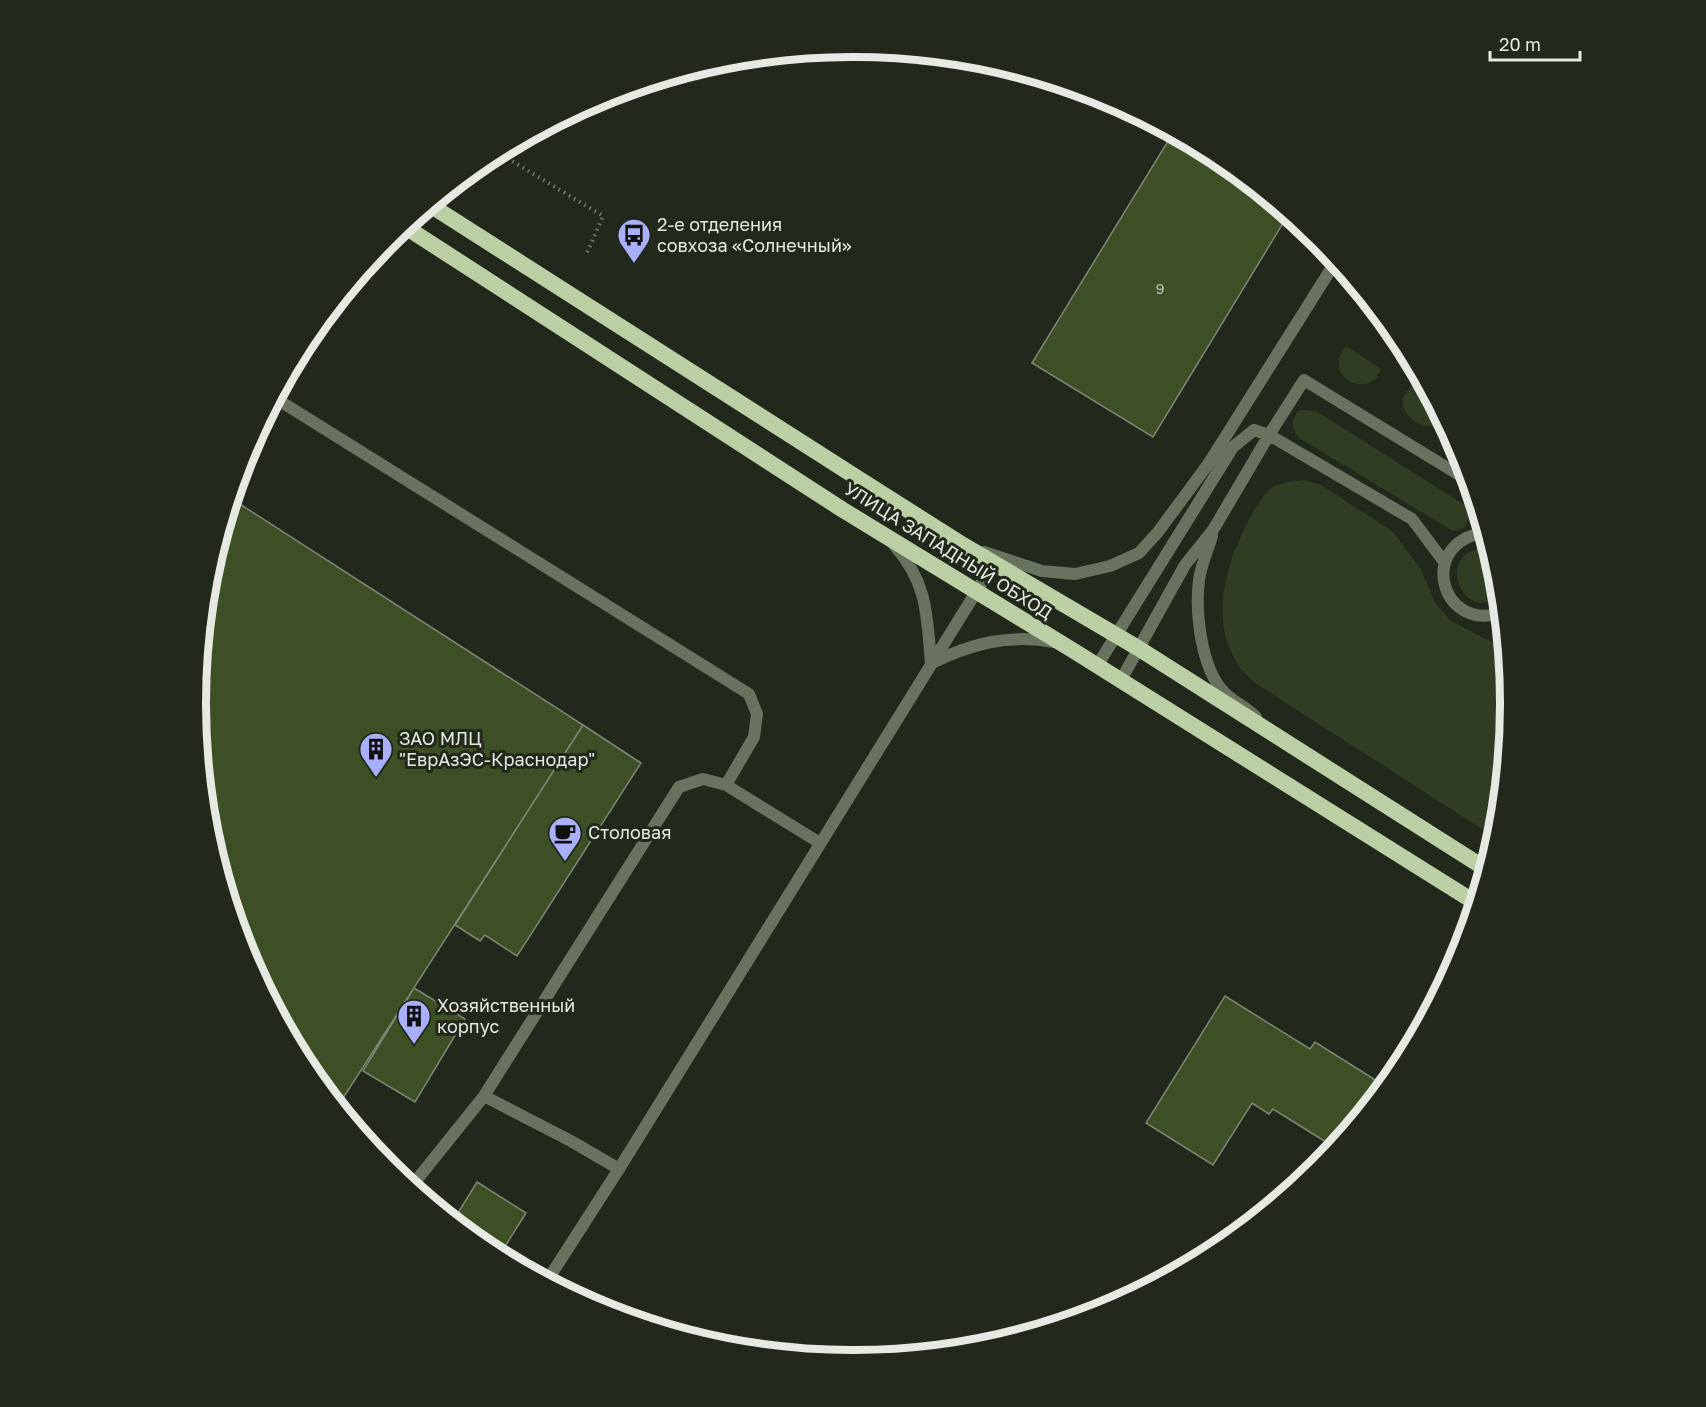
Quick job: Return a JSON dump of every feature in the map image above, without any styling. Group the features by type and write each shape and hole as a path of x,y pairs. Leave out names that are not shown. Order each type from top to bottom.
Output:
{"highway":[{"name":"УЛИЦА ЗАПАДНЫЙ ОБХОД","path":"437,209 963,544 1138,648 1479,864"},
{"name":"УЛИЦА ЗАПАДНЫЙ ОБХОД","path":"412,231 885,536 1062,643 1469,898"}],"street":[{"path":"963,544 1042,571 1075,574 1110,566 1139,552 1158,532 1206,467 1331,269"},
{"path":"1121,680 1185,564 1213,530 1304,380 1457,473"},
{"path":"281,402 749,694 757,714 754,737 726,785"},
{"path":"1206,467 1254,430 1269,435 1412,519 1445,563"},
{"path":"1097,666 1233,447"},
{"path":"1213,530 1200,578 1198,604 1210,671 1224,692 1245,706 1276,737"},
{"path":"1476,534 1460,541 1450,551 1443,576 1445,589 1461,609 1473,615 1493,616"},
{"path":"885,536 902,555 919,581 925,602 931,664"},
{"path":"551,1274 619,1169 994,563"},
{"path":"931,664 952,653 1000,641 1029,637 1062,643"},
{"path":"416,1180 484,1096 679,787 704,779 726,785 820,843"},
{"path":"484,1096 619,1169"}],"path":[{"path":"507,158 603,216 588,253"}],"green space":[{"path":"1346,346 1381,369 1376,379 1359,384 1350,382 1343,376 1339,368 1340,357"},
{"path":"1412,386 1418,390 1436,424 1426,426 1410,418 1403,402 1405,394"},
{"path":"1298,411 1316,411 1466,506 1469,516 1465,527 1458,531 1451,530 1301,439 1295,433 1293,422"},
{"path":"1304,480 1321,485 1392,531 1421,569 1434,601 1451,621 1496,645 1500,704 1498,746 1487,832 1255,683 1241,668 1230,650 1225,633 1223,598 1231,563 1244,529 1260,501 1273,487"},
{"path":"1480,549 1491,601 1487,603 1475,601 1465,595 1459,584 1457,573 1460,562 1469,553"}],"building":[{"path":"1169,140 1212,166 1284,222 1153,437 1032,363"},
{"name":"ЗАО МЛЦ \"ЕврАзЭС-Краснодар\"","path":"239,503 583,725 342,1100 315,1063 273,989 241,911 219,830 208,746 206,704 208,661 219,577"},
{"path":"583,725 641,763 517,956 485,935 480,941 455,925"},
{"name":"Хозяйственный корпус","path":"414,988 465,1019 415,1102 363,1071"},
{"path":"1225,996 1310,1049 1315,1042 1378,1081 1327,1143 1273,1109 1269,1114 1252,1103 1213,1165 1146,1123"},
{"path":"477,1182 526,1213 504,1247 457,1214"}],"place":[{"name":"2-е отделения совхоза «Солнечный»","path":"634,264"},
{"name":"ЗАО МЛЦ \"ЕврАзЭС-Краснодар\"","path":"376,778"},
{"name":"Столовая","path":"565,862"},
{"name":"Хозяйственный корпус","path":"414,1045"}]}
